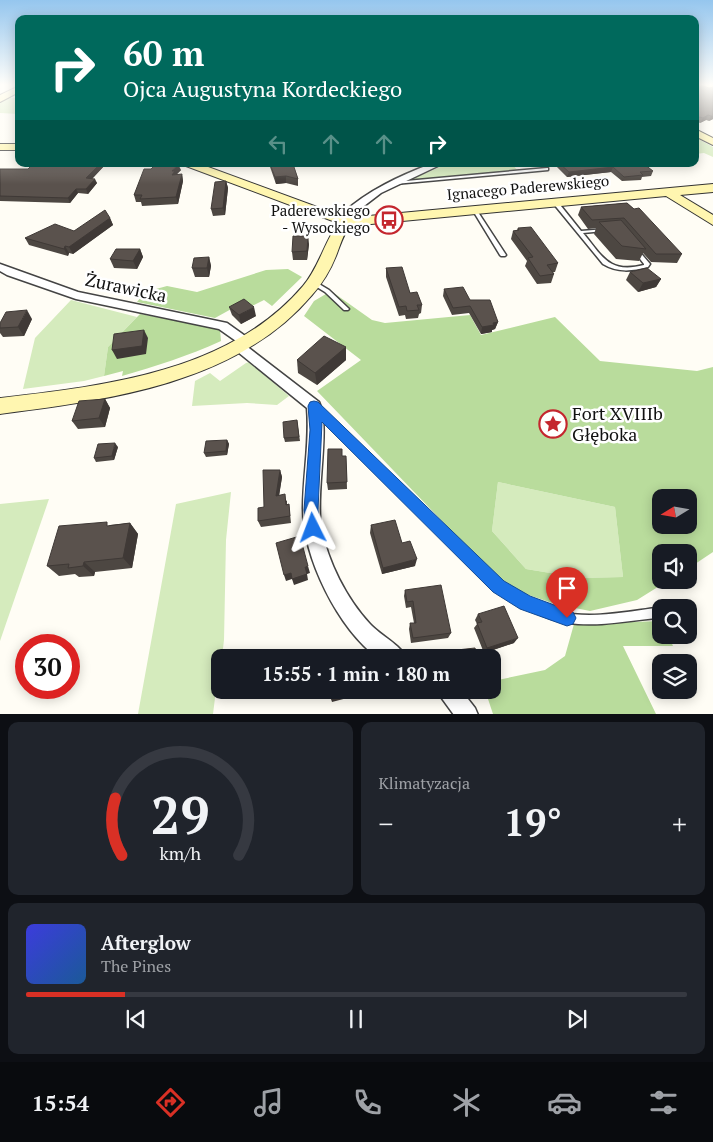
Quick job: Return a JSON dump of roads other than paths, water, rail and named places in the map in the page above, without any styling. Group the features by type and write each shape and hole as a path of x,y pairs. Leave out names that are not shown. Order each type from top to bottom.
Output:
{"street":[{"path":"699,134 713,142"},
{"path":"0,146 15,147"},
{"path":"198,167 346,222"},
{"path":"0,406 67,398 133,386 193,366 241,343 285,313 314,283 327,262 339,229 346,222 346,215 360,202 391,183 431,167"},
{"name":"Ignacego Paderewskiego","path":"346,222 713,188"},
{"path":"668,192 713,221"},
{"name":"Żurawicka","path":"0,267 11,273 76,296 224,326 314,406"},
{"path":"314,406 316,430 311,510 318,547 327,571 352,617 374,641 384,649"},
{"path":"456,699 468,714"}],"lane":[{"path":"391,183 547,169"},
{"path":"555,202 605,263 619,270 646,266 647,264 634,248"},
{"path":"474,209 503,255"},
{"path":"580,232 608,230"},
{"path":"314,283 327,291 346,308"},
{"path":"314,406 498,586 526,603 567,618 605,618 652,613"}],"place":[{"name":"Paderewskiego - Wysockiego","path":"389,220"},
{"name":"Fort XVIIIb Głęboka","path":"553,424"}]}
